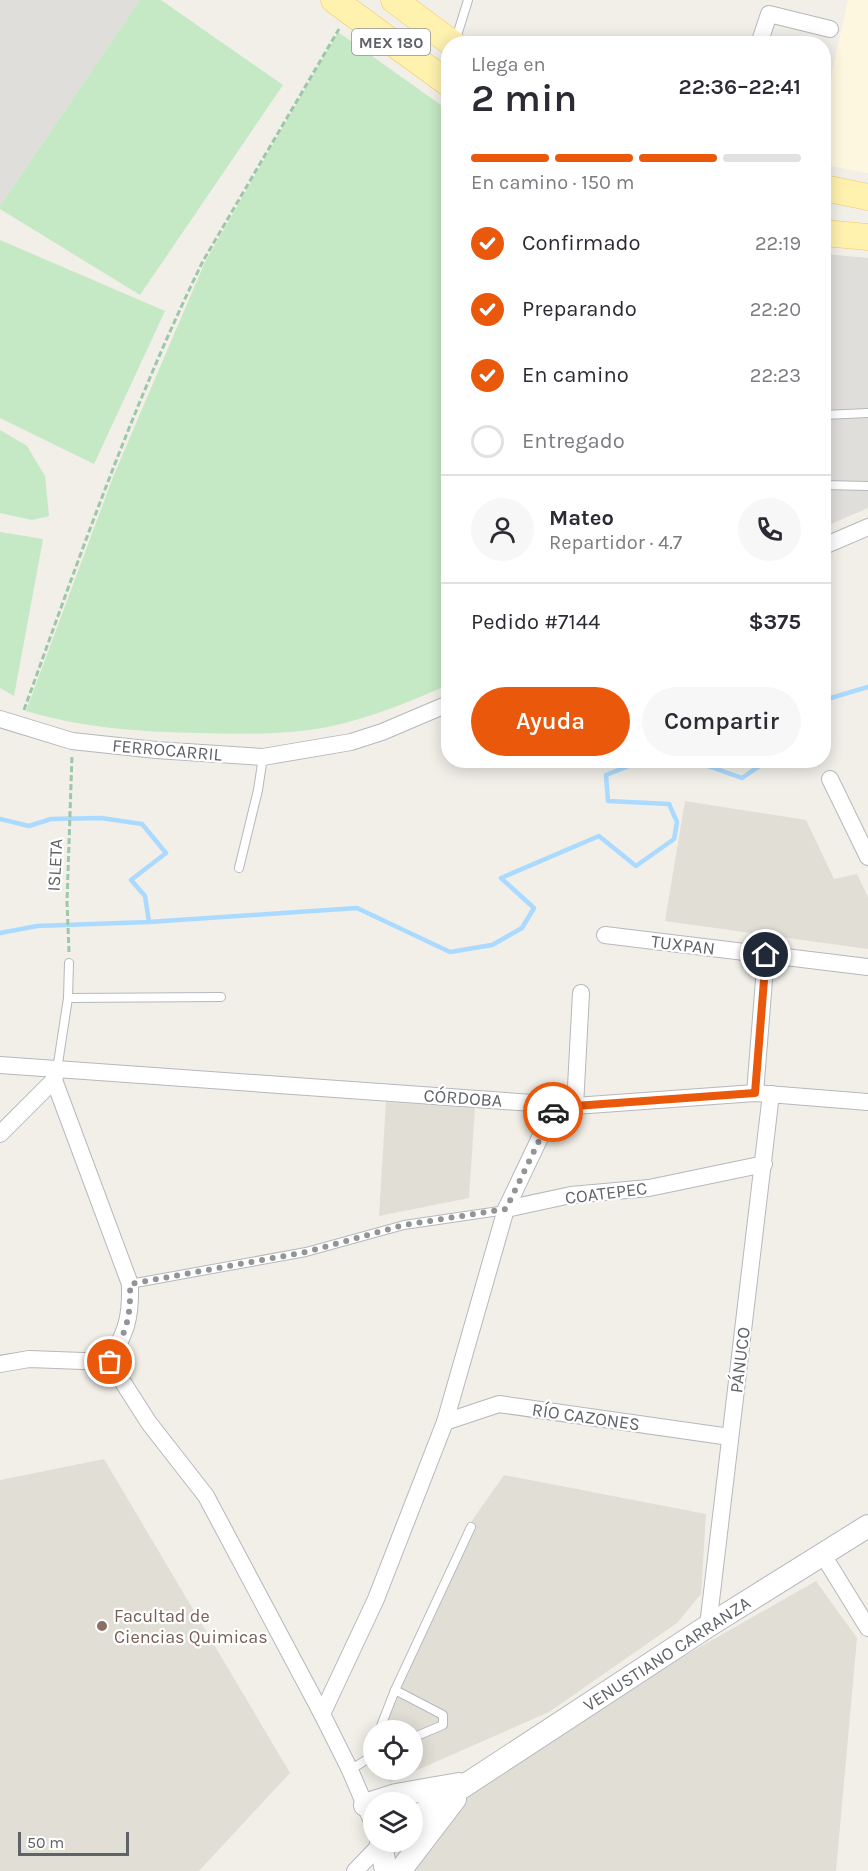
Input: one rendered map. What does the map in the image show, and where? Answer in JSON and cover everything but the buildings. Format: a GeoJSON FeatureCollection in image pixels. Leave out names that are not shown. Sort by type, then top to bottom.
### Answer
{"type":"FeatureCollection","features":[{"type":"Feature","properties":{"kind":"main road","name":"MEX 180"},"geometry":{"type":"LineString","coordinates":[[396,1],[443,36]]}},
{"type":"Feature","properties":{"kind":"main road","name":"MEX 180"},"geometry":{"type":"LineString","coordinates":[[342,6],[441,78]]}},
{"type":"Feature","properties":{"kind":"main road"},"geometry":{"type":"LineString","coordinates":[[831,189],[868,197]]}},
{"type":"Feature","properties":{"kind":"main road"},"geometry":{"type":"LineString","coordinates":[[831,234],[868,237]]}},
{"type":"Feature","properties":{"kind":"main road","name":"VENUSTIANO CARRANZA"},"geometry":{"type":"LineString","coordinates":[[423,1813],[708,1626],[868,1526]]}},
{"type":"Feature","properties":{"kind":"main road"},"geometry":{"type":"LineString","coordinates":[[414,1792],[467,1783]]}},
{"type":"Feature","properties":{"kind":"main road","name":"VENUSTIANO CARRANZA"},"geometry":{"type":"LineString","coordinates":[[400,1871],[467,1783]]}},
{"type":"Feature","properties":{"kind":"main road"},"geometry":{"type":"LineString","coordinates":[[382,1852],[386,1871]]}},
{"type":"Feature","properties":{"kind":"street"},"geometry":{"type":"LineString","coordinates":[[762,36],[769,14],[830,29]]}},
{"type":"Feature","properties":{"kind":"street"},"geometry":{"type":"LineString","coordinates":[[831,543],[868,527]]}},
{"type":"Feature","properties":{"kind":"street","name":"FERROCARRIL"},"geometry":{"type":"LineString","coordinates":[[0,719],[72,741],[156,750],[263,757],[351,742],[382,732],[441,707]]}},
{"type":"Feature","properties":{"kind":"street"},"geometry":{"type":"LineString","coordinates":[[830,780],[862,832],[868,857]]}},
{"type":"Feature","properties":{"kind":"street","name":"TUXPAN"},"geometry":{"type":"LineString","coordinates":[[605,935],[868,967]]}},
{"type":"Feature","properties":{"kind":"street","name":"PÁNUCO"},"geometry":{"type":"LineString","coordinates":[[708,1626],[764,1164],[766,955]]}},
{"type":"Feature","properties":{"kind":"street"},"geometry":{"type":"LineString","coordinates":[[575,1106],[581,993]]}},
{"type":"Feature","properties":{"kind":"street","name":"CÓRDOBA"},"geometry":{"type":"LineString","coordinates":[[0,1065],[56,1075],[575,1106],[763,1093],[868,1102]]}},
{"type":"Feature","properties":{"kind":"street"},"geometry":{"type":"LineString","coordinates":[[0,1134],[56,1075],[130,1284],[131,1312],[110,1362]]}},
{"type":"Feature","properties":{"kind":"street"},"geometry":{"type":"LineString","coordinates":[[322,1714],[376,1599],[445,1422],[506,1209],[556,1104]]}},
{"type":"Feature","properties":{"kind":"street","name":"COATEPEC"},"geometry":{"type":"LineString","coordinates":[[506,1209],[571,1195],[649,1188],[764,1164]]}},
{"type":"Feature","properties":{"kind":"street"},"geometry":{"type":"LineString","coordinates":[[0,1364],[29,1359],[110,1362]]}},
{"type":"Feature","properties":{"kind":"street"},"geometry":{"type":"LineString","coordinates":[[110,1362],[149,1423],[206,1496],[322,1714],[363,1800]]}},
{"type":"Feature","properties":{"kind":"street","name":"RÍO CAZONES"},"geometry":{"type":"LineString","coordinates":[[445,1422],[499,1404],[730,1437]]}},
{"type":"Feature","properties":{"kind":"street"},"geometry":{"type":"LineString","coordinates":[[824,1555],[868,1628]]}},
{"type":"Feature","properties":{"kind":"street"},"geometry":{"type":"LineString","coordinates":[[355,1871],[369,1852]]}},
{"type":"Feature","properties":{"kind":"lane"},"geometry":{"type":"LineString","coordinates":[[457,36],[468,0]]}},
{"type":"Feature","properties":{"kind":"lane"},"geometry":{"type":"LineString","coordinates":[[831,415],[868,413]]}},
{"type":"Feature","properties":{"kind":"lane"},"geometry":{"type":"LineString","coordinates":[[831,485],[868,486]]}},
{"type":"Feature","properties":{"kind":"lane"},"geometry":{"type":"LineString","coordinates":[[239,868],[258,790],[263,757]]}},
{"type":"Feature","properties":{"kind":"lane"},"geometry":{"type":"LineString","coordinates":[[56,1075],[68,998],[69,963]]}},
{"type":"Feature","properties":{"kind":"lane"},"geometry":{"type":"LineString","coordinates":[[68,998],[221,998]]}},
{"type":"Feature","properties":{"kind":"lane","name":"COATEPEC"},"geometry":{"type":"LineString","coordinates":[[130,1284],[306,1252],[404,1225],[506,1209]]}},
{"type":"Feature","properties":{"kind":"lane"},"geometry":{"type":"LineString","coordinates":[[383,1720],[471,1527]]}},
{"type":"Feature","properties":{"kind":"lane"},"geometry":{"type":"LineString","coordinates":[[395,1690],[443,1715],[443,1725],[423,1733]]}},
{"type":"Feature","properties":{"kind":"lane"},"geometry":{"type":"LineString","coordinates":[[350,1770],[363,1761]]}},
{"type":"Feature","properties":{"kind":"path"},"geometry":{"type":"LineString","coordinates":[[18,725],[108,477],[187,294],[342,6]]}},
{"type":"Feature","properties":{"kind":"path","name":"ISLETA"},"geometry":{"type":"LineString","coordinates":[[69,963],[67,902],[72,741]]}},
{"type":"Feature","properties":{"kind":"shaded area"},"geometry":{"type":"Polygon","coordinates":[[[0,0],[140,0],[0,206],[0,0]]]}},
{"type":"Feature","properties":{"kind":"shaded area"},"geometry":{"type":"Polygon","coordinates":[[[848,0],[868,0],[868,173],[831,166],[831,76],[848,0]]]}},
{"type":"Feature","properties":{"kind":"shaded area"},"geometry":{"type":"Polygon","coordinates":[[[831,255],[868,258],[868,508],[831,524],[831,255]]]}},
{"type":"Feature","properties":{"kind":"shaded area"},"geometry":{"type":"Polygon","coordinates":[[[685,801],[806,820],[834,879],[857,874],[868,897],[868,949],[665,921],[685,801]]]}},
{"type":"Feature","properties":{"kind":"shaded area"},"geometry":{"type":"Polygon","coordinates":[[[386,1102],[475,1107],[469,1198],[379,1216],[386,1102]]]}},
{"type":"Feature","properties":{"kind":"shaded area","name":"Facultad de Ciencias Quimicas"},"geometry":{"type":"Polygon","coordinates":[[[104,1459],[290,1773],[199,1871],[0,1871],[0,1480],[104,1459]]]}},
{"type":"Feature","properties":{"kind":"shaded area"},"geometry":{"type":"Polygon","coordinates":[[[504,1475],[706,1514],[701,1594],[677,1623],[549,1712],[423,1767],[423,1720],[379,1720],[464,1532],[504,1475]]]}},
{"type":"Feature","properties":{"kind":"shaded area"},"geometry":{"type":"Polygon","coordinates":[[[816,1581],[857,1638],[836,1871],[414,1871],[427,1847],[461,1802],[503,1759],[816,1581]]]}},
{"type":"Feature","properties":{"kind":"green space"},"geometry":{"type":"Polygon","coordinates":[[[140,0],[161,0],[283,85],[140,295],[0,209],[0,206],[140,0]]]}},
{"type":"Feature","properties":{"kind":"green space"},"geometry":{"type":"Polygon","coordinates":[[[338,32],[441,105],[441,688],[359,719],[312,730],[281,733],[135,730],[91,725],[26,711],[113,477],[205,262],[338,32]]]}},
{"type":"Feature","properties":{"kind":"green space"},"geometry":{"type":"Polygon","coordinates":[[[0,240],[165,311],[94,464],[0,418],[0,240]]]}},
{"type":"Feature","properties":{"kind":"green space"},"geometry":{"type":"Polygon","coordinates":[[[0,430],[27,446],[45,476],[49,516],[32,520],[0,513],[0,430]]]}},
{"type":"Feature","properties":{"kind":"green space"},"geometry":{"type":"Polygon","coordinates":[[[0,532],[43,539],[14,696],[0,688],[0,532]]]}},
{"type":"Feature","properties":{"kind":"waterway"},"geometry":{"type":"LineString","coordinates":[[831,698],[868,687]]}},
{"type":"Feature","properties":{"kind":"waterway"},"geometry":{"type":"LineString","coordinates":[[0,933],[37,926],[149,922],[357,908],[450,952],[492,945],[522,928],[534,908],[501,878],[599,836],[636,866],[674,839],[677,822],[669,804],[608,801],[606,775],[624,768]]}},
{"type":"Feature","properties":{"kind":"waterway"},"geometry":{"type":"LineString","coordinates":[[714,768],[742,778],[756,768]]}},
{"type":"Feature","properties":{"kind":"waterway"},"geometry":{"type":"LineString","coordinates":[[0,819],[29,826],[51,819],[101,818],[142,824],[166,853],[131,880],[145,896],[149,922]]}},
{"type":"Feature","properties":{"kind":"way so far"},"geometry":{"type":"LineString","coordinates":[[110,1362],[131,1312],[130,1284],[306,1252],[404,1225],[506,1209],[553,1112]]}},
{"type":"Feature","properties":{"kind":"place","name":"Facultad de Ciencias Quimicas"},"geometry":{"type":"Point","coordinates":[102,1626]}},
{"type":"Feature","properties":{"kind":"route"},"geometry":{"type":"LineString","coordinates":[[553,1112],[556,1104],[575,1106],[755,1093],[766,955]]}}]}
